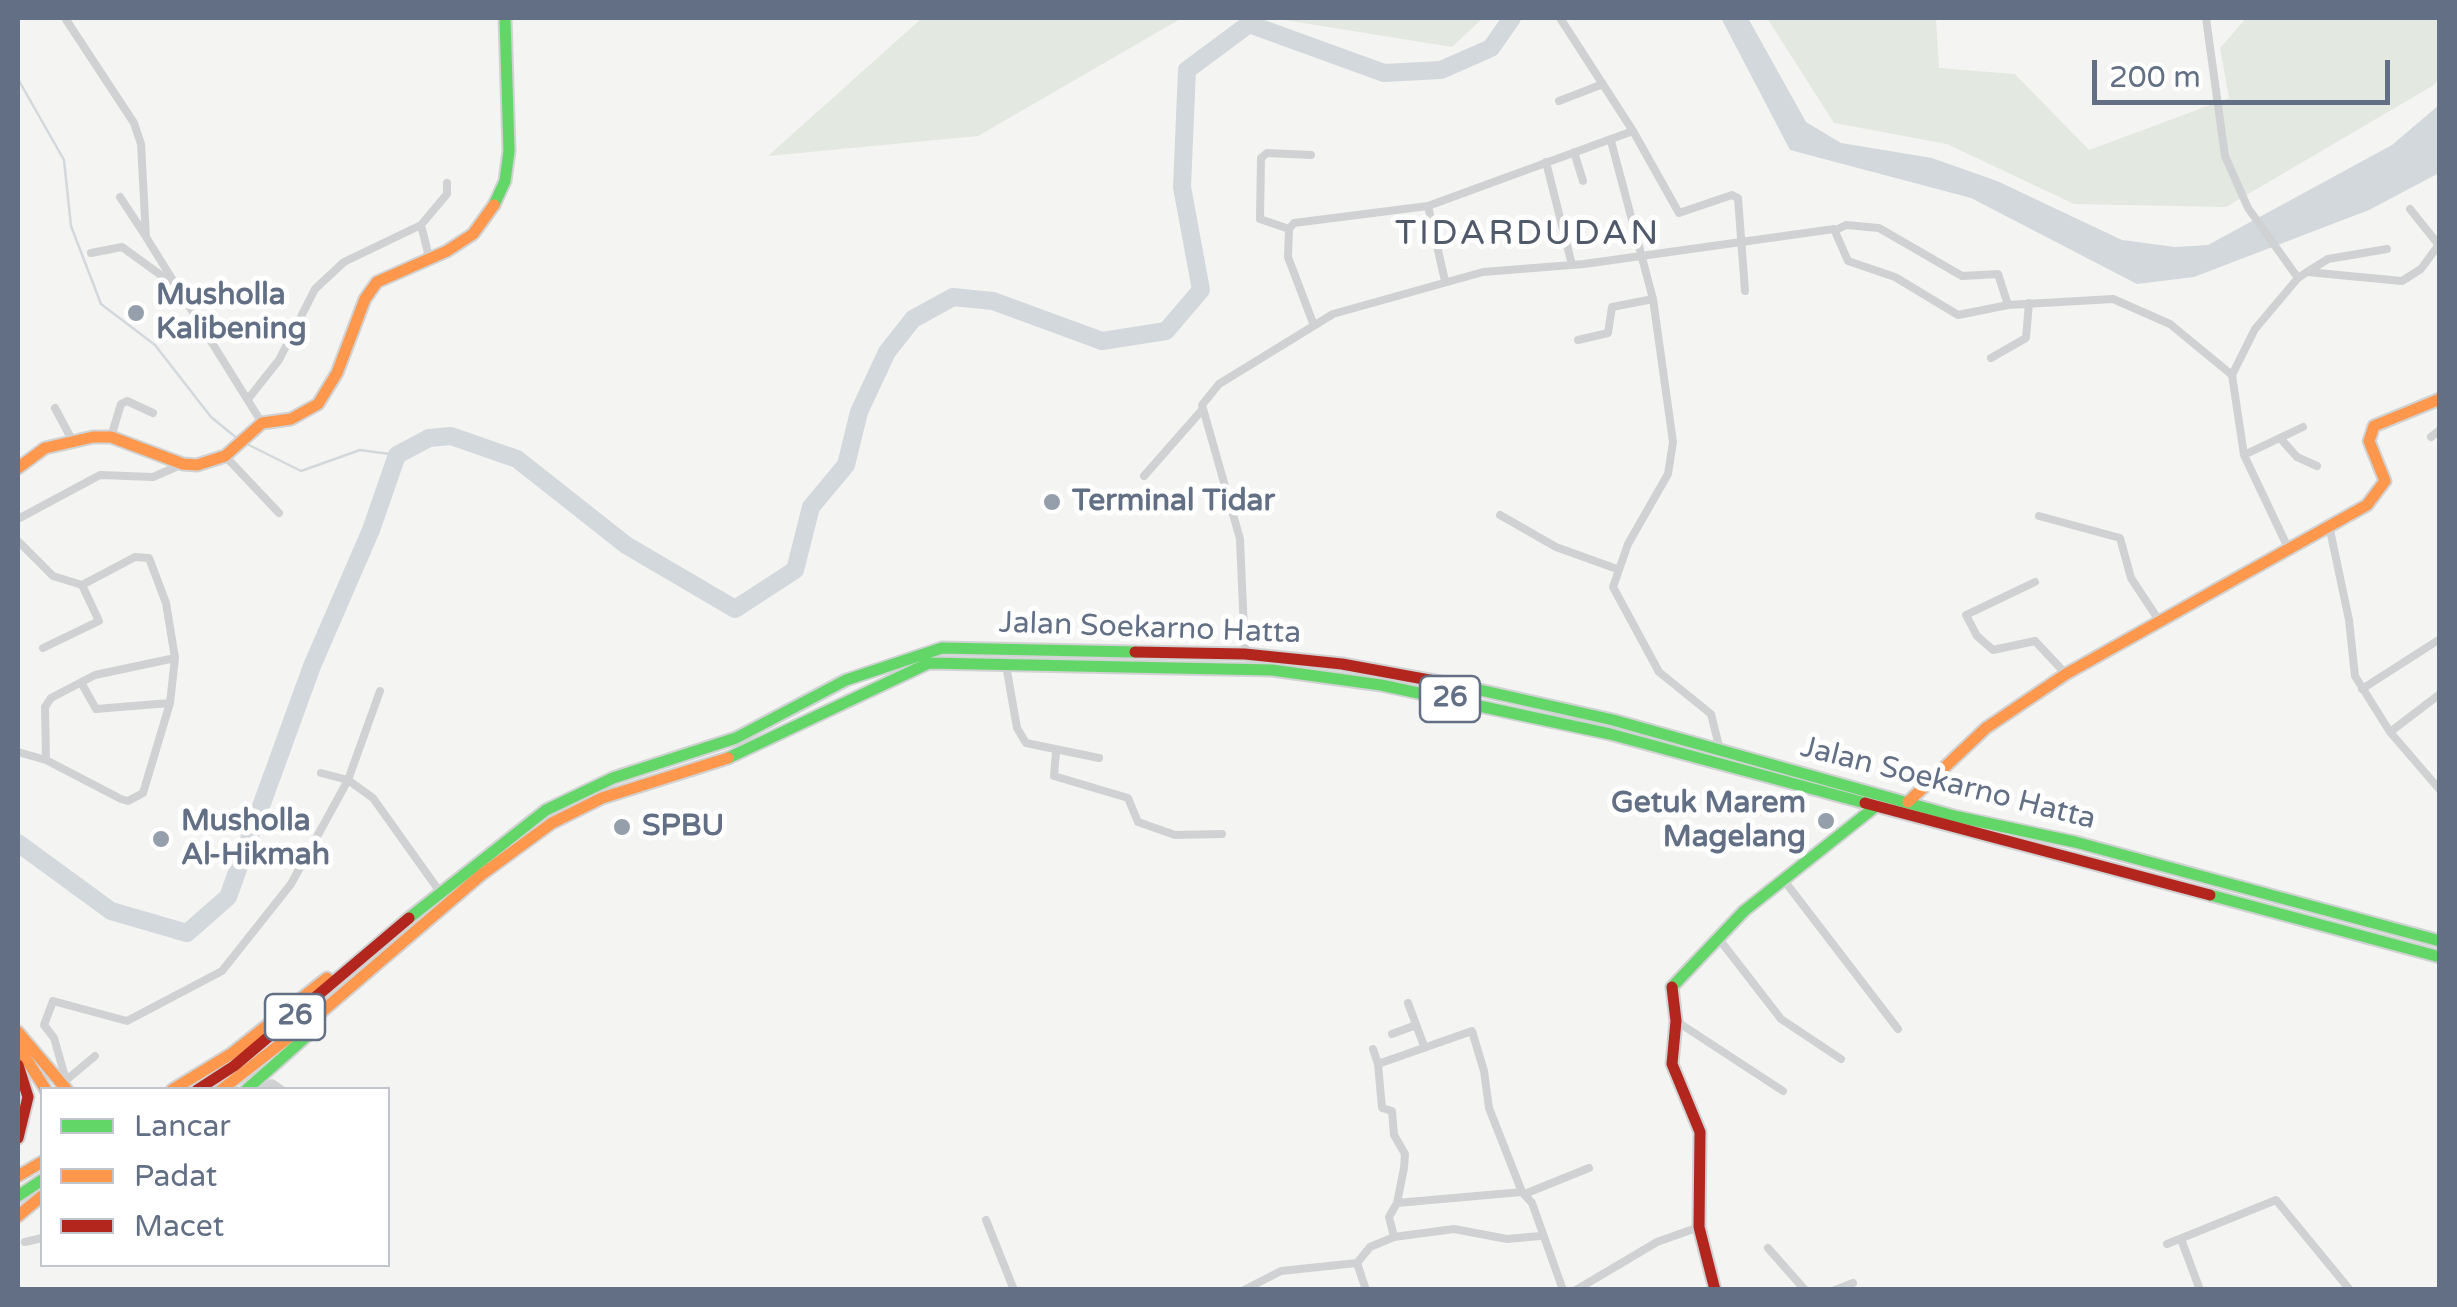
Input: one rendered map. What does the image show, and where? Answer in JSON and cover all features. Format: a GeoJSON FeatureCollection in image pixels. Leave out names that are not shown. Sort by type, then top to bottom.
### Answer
{"type":"FeatureCollection","features":[{"type":"Feature","properties":{"kind":"main road"},"geometry":{"type":"LineString","coordinates":[[18,468],[45,448],[72,440],[111,437],[183,464],[197,465],[224,456],[262,423],[306,414],[318,404],[377,282],[473,234],[493,208],[505,181],[509,151],[505,18]]}},
{"type":"Feature","properties":{"kind":"main road"},"geometry":{"type":"LineString","coordinates":[[1908,802],[1986,728],[2066,674],[2330,531],[2372,502],[2384,484],[2370,441],[2374,426],[2440,399]]}},
{"type":"Feature","properties":{"kind":"main road"},"geometry":{"type":"LineString","coordinates":[[940,662],[942,648]]}},
{"type":"Feature","properties":{"kind":"main road","name":"Jalan Soekarno Hatta"},"geometry":{"type":"LineString","coordinates":[[225,1087],[282,1045],[440,892],[522,826],[564,800],[612,778],[736,738],[846,680],[942,648],[1245,654],[1342,664],[1500,694],[2440,942]]}},
{"type":"Feature","properties":{"kind":"main road","name":"Jalan Soekarno Hatta"},"geometry":{"type":"LineString","coordinates":[[402,932],[568,814],[629,789],[736,756],[906,671],[940,662],[1249,669],[1342,678],[1594,730],[2023,846],[2187,886],[2440,958]]}},
{"type":"Feature","properties":{"kind":"main road"},"geometry":{"type":"LineString","coordinates":[[1715,1290],[1699,1227],[1702,1145],[1672,1064],[1676,1022],[1670,989],[1784,879],[1875,807]]}},
{"type":"Feature","properties":{"kind":"main road"},"geometry":{"type":"LineString","coordinates":[[2023,832],[2023,846]]}},
{"type":"Feature","properties":{"kind":"main road"},"geometry":{"type":"LineString","coordinates":[[261,1085],[402,932]]}},
{"type":"Feature","properties":{"kind":"main road"},"geometry":{"type":"LineString","coordinates":[[177,1087],[231,1054],[284,1008],[402,932]]}},
{"type":"Feature","properties":{"kind":"main road","name":"Jalan Soekarno Hatta"},"geometry":{"type":"LineString","coordinates":[[202,1087],[234,1066],[391,942]]}},
{"type":"Feature","properties":{"kind":"main road"},"geometry":{"type":"LineString","coordinates":[[18,1032],[64,1085]]}},
{"type":"Feature","properties":{"kind":"main road"},"geometry":{"type":"LineString","coordinates":[[18,1046],[44,1087]]}},
{"type":"Feature","properties":{"kind":"main road"},"geometry":{"type":"LineString","coordinates":[[18,1065],[26,1119],[18,1138]]}},
{"type":"Feature","properties":{"kind":"main road"},"geometry":{"type":"LineString","coordinates":[[18,1176],[40,1163]]}},
{"type":"Feature","properties":{"kind":"main road"},"geometry":{"type":"LineString","coordinates":[[18,1196],[40,1181]]}},
{"type":"Feature","properties":{"kind":"main road"},"geometry":{"type":"LineString","coordinates":[[18,1216],[40,1198]]}},
{"type":"Feature","properties":{"kind":"street"},"geometry":{"type":"LineString","coordinates":[[64,18],[134,123],[140,144],[146,237]]}},
{"type":"Feature","properties":{"kind":"street"},"geometry":{"type":"LineString","coordinates":[[1560,18],[1633,131],[1679,214],[1737,197],[1744,291]]}},
{"type":"Feature","properties":{"kind":"street"},"geometry":{"type":"LineString","coordinates":[[2206,18],[2219,131],[2248,208],[2298,278]]}},
{"type":"Feature","properties":{"kind":"street"},"geometry":{"type":"LineString","coordinates":[[1559,101],[1603,84]]}},
{"type":"Feature","properties":{"kind":"street"},"geometry":{"type":"LineString","coordinates":[[1313,323],[1290,267],[1289,229],[1294,224],[1325,216],[1428,206],[1633,131]]}},
{"type":"Feature","properties":{"kind":"street"},"geometry":{"type":"LineString","coordinates":[[1611,140],[1652,298],[1667,380],[1672,463],[1617,569],[1614,592],[1666,680],[1708,709],[1716,723],[1720,751]]}},
{"type":"Feature","properties":{"kind":"street"},"geometry":{"type":"LineString","coordinates":[[1574,152],[1583,181]]}},
{"type":"Feature","properties":{"kind":"street"},"geometry":{"type":"LineString","coordinates":[[1289,229],[1260,219],[1261,158],[1267,153],[1311,156]]}},
{"type":"Feature","properties":{"kind":"street"},"geometry":{"type":"LineString","coordinates":[[1546,162],[1572,264]]}},
{"type":"Feature","properties":{"kind":"street"},"geometry":{"type":"LineString","coordinates":[[248,399],[279,360],[315,288],[344,262],[420,224],[447,194],[447,184]]}},
{"type":"Feature","properties":{"kind":"street"},"geometry":{"type":"LineString","coordinates":[[120,197],[262,423]]}},
{"type":"Feature","properties":{"kind":"street"},"geometry":{"type":"LineString","coordinates":[[1428,206],[1445,281]]}},
{"type":"Feature","properties":{"kind":"street"},"geometry":{"type":"LineString","coordinates":[[2307,272],[2402,282],[2421,270],[2439,243],[2410,208]]}},
{"type":"Feature","properties":{"kind":"street"},"geometry":{"type":"LineString","coordinates":[[420,224],[430,257]]}},
{"type":"Feature","properties":{"kind":"street"},"geometry":{"type":"LineString","coordinates":[[1245,654],[1240,539],[1202,410],[1202,398],[1313,323],[1350,307],[1499,268],[1572,264],[1836,230],[1846,224],[1879,228],[1962,276],[2000,274],[2008,304]]}},
{"type":"Feature","properties":{"kind":"street"},"geometry":{"type":"LineString","coordinates":[[1836,230],[1848,260],[1895,277],[1951,312],[1963,315],[2008,304],[2080,298],[2124,301],[2170,324],[2232,376]]}},
{"type":"Feature","properties":{"kind":"street"},"geometry":{"type":"LineString","coordinates":[[91,253],[122,247],[174,283]]}},
{"type":"Feature","properties":{"kind":"street"},"geometry":{"type":"LineString","coordinates":[[2290,552],[2244,455],[2232,376],[2255,329],[2298,278],[2328,259],[2387,249]]}},
{"type":"Feature","properties":{"kind":"street"},"geometry":{"type":"LineString","coordinates":[[1578,340],[1607,334],[1612,306],[1652,298]]}},
{"type":"Feature","properties":{"kind":"street"},"geometry":{"type":"LineString","coordinates":[[1990,358],[2026,338],[2028,303]]}},
{"type":"Feature","properties":{"kind":"street"},"geometry":{"type":"LineString","coordinates":[[111,437],[121,404],[126,401],[153,414]]}},
{"type":"Feature","properties":{"kind":"street"},"geometry":{"type":"LineString","coordinates":[[55,408],[72,440]]}},
{"type":"Feature","properties":{"kind":"street"},"geometry":{"type":"LineString","coordinates":[[1144,476],[1202,410]]}},
{"type":"Feature","properties":{"kind":"street"},"geometry":{"type":"LineString","coordinates":[[2244,455],[2303,427]]}},
{"type":"Feature","properties":{"kind":"street"},"geometry":{"type":"LineString","coordinates":[[2431,437],[2440,430]]}},
{"type":"Feature","properties":{"kind":"street"},"geometry":{"type":"LineString","coordinates":[[2280,438],[2297,458],[2317,466]]}},
{"type":"Feature","properties":{"kind":"street"},"geometry":{"type":"LineString","coordinates":[[224,456],[279,513]]}},
{"type":"Feature","properties":{"kind":"street"},"geometry":{"type":"LineString","coordinates":[[18,519],[100,476],[153,477],[183,464]]}},
{"type":"Feature","properties":{"kind":"street"},"geometry":{"type":"LineString","coordinates":[[1500,515],[1556,547],[1617,569]]}},
{"type":"Feature","properties":{"kind":"street"},"geometry":{"type":"LineString","coordinates":[[2039,516],[2120,538],[2130,578],[2160,622]]}},
{"type":"Feature","properties":{"kind":"street"},"geometry":{"type":"LineString","coordinates":[[2330,531],[2353,671],[2390,732],[2440,790]]}},
{"type":"Feature","properties":{"kind":"street"},"geometry":{"type":"LineString","coordinates":[[18,541],[53,576],[82,585],[135,557],[146,556],[166,603],[175,658],[170,703],[142,793],[136,799],[121,800],[46,760],[18,752]]}},
{"type":"Feature","properties":{"kind":"street"},"geometry":{"type":"LineString","coordinates":[[2035,582],[1966,614],[1978,636],[1993,650],[2035,640],[2066,674]]}},
{"type":"Feature","properties":{"kind":"street"},"geometry":{"type":"LineString","coordinates":[[43,648],[99,621],[82,585]]}},
{"type":"Feature","properties":{"kind":"street"},"geometry":{"type":"LineString","coordinates":[[2362,689],[2440,639]]}},
{"type":"Feature","properties":{"kind":"street"},"geometry":{"type":"LineString","coordinates":[[46,760],[46,702],[94,676],[175,658]]}},
{"type":"Feature","properties":{"kind":"street"},"geometry":{"type":"LineString","coordinates":[[1006,665],[1022,738],[1028,746],[1100,758]]}},
{"type":"Feature","properties":{"kind":"street"},"geometry":{"type":"LineString","coordinates":[[82,684],[96,709],[170,703]]}},
{"type":"Feature","properties":{"kind":"street"},"geometry":{"type":"LineString","coordinates":[[64,1085],[54,1038],[44,1025],[54,1001],[126,1020],[210,980],[237,956],[291,884],[348,780],[380,691]]}},
{"type":"Feature","properties":{"kind":"street"},"geometry":{"type":"LineString","coordinates":[[2390,732],[2440,694]]}},
{"type":"Feature","properties":{"kind":"street"},"geometry":{"type":"LineString","coordinates":[[1056,752],[1053,776],[1128,798],[1138,822],[1175,835],[1222,834]]}},
{"type":"Feature","properties":{"kind":"street"},"geometry":{"type":"LineString","coordinates":[[322,772],[348,780],[385,812],[440,892]]}},
{"type":"Feature","properties":{"kind":"street"},"geometry":{"type":"LineString","coordinates":[[1784,879],[1898,1029]]}},
{"type":"Feature","properties":{"kind":"street"},"geometry":{"type":"LineString","coordinates":[[1719,939],[1787,1024],[1842,1059]]}},
{"type":"Feature","properties":{"kind":"street"},"geometry":{"type":"LineString","coordinates":[[1408,1003],[1424,1046]]}},
{"type":"Feature","properties":{"kind":"street"},"geometry":{"type":"LineString","coordinates":[[1676,1022],[1783,1092]]}},
{"type":"Feature","properties":{"kind":"street"},"geometry":{"type":"LineString","coordinates":[[1392,1034],[1416,1026]]}},
{"type":"Feature","properties":{"kind":"street"},"geometry":{"type":"LineString","coordinates":[[1378,1064],[1470,1028],[1484,1071],[1489,1108],[1563,1290]]}},
{"type":"Feature","properties":{"kind":"street"},"geometry":{"type":"LineString","coordinates":[[1373,1049],[1382,1108],[1392,1112],[1394,1134],[1405,1154],[1398,1203],[1389,1217],[1394,1237]]}},
{"type":"Feature","properties":{"kind":"street"},"geometry":{"type":"LineString","coordinates":[[64,1085],[96,1056]]}},
{"type":"Feature","properties":{"kind":"street"},"geometry":{"type":"LineString","coordinates":[[1398,1203],[1524,1192],[1589,1168]]}},
{"type":"Feature","properties":{"kind":"street"},"geometry":{"type":"LineString","coordinates":[[2167,1244],[2276,1200],[2350,1290]]}},
{"type":"Feature","properties":{"kind":"street"},"geometry":{"type":"LineString","coordinates":[[986,1220],[1014,1290]]}},
{"type":"Feature","properties":{"kind":"street"},"geometry":{"type":"LineString","coordinates":[[1576,1290],[1657,1242],[1699,1227]]}},
{"type":"Feature","properties":{"kind":"street"},"geometry":{"type":"LineString","coordinates":[[1244,1290],[1281,1272],[1356,1262],[1370,1247],[1394,1237],[1454,1229],[1507,1239],[1540,1236]]}},
{"type":"Feature","properties":{"kind":"street"},"geometry":{"type":"LineString","coordinates":[[24,1242],[40,1238]]}},
{"type":"Feature","properties":{"kind":"street"},"geometry":{"type":"LineString","coordinates":[[2181,1239],[2200,1290]]}},
{"type":"Feature","properties":{"kind":"street"},"geometry":{"type":"LineString","coordinates":[[1768,1248],[1805,1290]]}},
{"type":"Feature","properties":{"kind":"street"},"geometry":{"type":"LineString","coordinates":[[1356,1262],[1366,1290]]}},
{"type":"Feature","properties":{"kind":"street"},"geometry":{"type":"LineString","coordinates":[[1834,1290],[1852,1283]]}},
{"type":"Feature","properties":{"kind":"shaded area"},"geometry":{"type":"Polygon","coordinates":[[[922,18],[1182,18],[978,136],[768,156],[922,18]]]}},
{"type":"Feature","properties":{"kind":"shaded area"},"geometry":{"type":"Polygon","coordinates":[[[1272,18],[1483,18],[1452,47],[1272,18]]]}},
{"type":"Feature","properties":{"kind":"shaded area"},"geometry":{"type":"Polygon","coordinates":[[[1721,18],[1748,18],[1806,122],[1841,143],[1932,158],[1997,181],[2122,240],[2175,247],[2208,245],[2392,145],[2439,105],[2439,173],[2369,210],[2194,277],[2137,284],[1971,198],[1790,150],[1721,18]]]}},
{"type":"Feature","properties":{"kind":"shaded area"},"geometry":{"type":"Polygon","coordinates":[[[1767,18],[1936,18],[1939,68],[2015,74],[2089,150],[2229,98],[2220,48],[2246,18],[2439,18],[2439,77],[2434,85],[2226,207],[2074,204],[1947,144],[1834,123],[1767,18]]]}},
{"type":"Feature","properties":{"kind":"waterway"},"geometry":{"type":"LineString","coordinates":[[18,843],[111,911],[187,933],[228,897],[312,666],[371,530],[397,455],[429,438],[451,436],[517,459],[626,545],[735,609],[795,570],[811,507],[846,465],[859,412],[887,352],[913,319],[953,297],[993,301],[1102,341],[1166,331],[1201,290],[1182,187],[1187,70],[1249,24],[1384,73],[1441,70],[1491,48],[1512,18]]}},
{"type":"Feature","properties":{"kind":"waterway"},"geometry":{"type":"LineString","coordinates":[[18,79],[64,160],[71,226],[101,304],[155,345],[211,417],[238,439]]}},
{"type":"Feature","properties":{"kind":"waterway"},"geometry":{"type":"LineString","coordinates":[[245,443],[301,471],[360,450],[397,455]]}},
{"type":"Feature","properties":{"kind":"traffic: fast"},"geometry":{"type":"LineString","coordinates":[[494,205],[505,181],[509,151],[505,18]]}},
{"type":"Feature","properties":{"kind":"traffic: fast"},"geometry":{"type":"LineString","coordinates":[[409,918],[546,810],[613,778],[736,738],[846,680],[942,648],[1135,652]]}},
{"type":"Feature","properties":{"kind":"traffic: fast"},"geometry":{"type":"LineString","coordinates":[[728,758],[929,663],[1272,670],[1381,685],[1610,734],[1865,803]]}},
{"type":"Feature","properties":{"kind":"traffic: fast"},"geometry":{"type":"LineString","coordinates":[[1462,686],[1613,720],[1954,816],[2075,842],[2440,941]]}},
{"type":"Feature","properties":{"kind":"traffic: fast"},"geometry":{"type":"LineString","coordinates":[[1672,987],[1744,911],[1875,807]]}},
{"type":"Feature","properties":{"kind":"traffic: fast"},"geometry":{"type":"LineString","coordinates":[[2210,895],[2440,957]]}},
{"type":"Feature","properties":{"kind":"traffic: fast"},"geometry":{"type":"LineString","coordinates":[[249,1087],[316,1028]]}},
{"type":"Feature","properties":{"kind":"traffic: fast"},"geometry":{"type":"LineString","coordinates":[[18,1196],[40,1181]]}},
{"type":"Feature","properties":{"kind":"traffic: slow"},"geometry":{"type":"LineString","coordinates":[[18,468],[45,448],[93,437],[111,437],[183,464],[197,465],[225,456],[262,423],[291,419],[318,404],[337,373],[365,299],[377,282],[447,251],[473,234],[494,205]]}},
{"type":"Feature","properties":{"kind":"traffic: slow"},"geometry":{"type":"LineString","coordinates":[[1908,802],[1986,728],[2066,674],[2367,505],[2385,481],[2369,441],[2374,426],[2440,399]]}},
{"type":"Feature","properties":{"kind":"traffic: slow"},"geometry":{"type":"LineString","coordinates":[[225,1087],[319,1014],[481,875],[552,823],[602,798],[728,758]]}},
{"type":"Feature","properties":{"kind":"traffic: slow"},"geometry":{"type":"LineString","coordinates":[[177,1087],[231,1054],[327,978]]}},
{"type":"Feature","properties":{"kind":"traffic: slow"},"geometry":{"type":"LineString","coordinates":[[18,1032],[64,1087]]}},
{"type":"Feature","properties":{"kind":"traffic: slow"},"geometry":{"type":"LineString","coordinates":[[18,1046],[44,1087]]}},
{"type":"Feature","properties":{"kind":"traffic: slow"},"geometry":{"type":"LineString","coordinates":[[18,1176],[40,1163]]}},
{"type":"Feature","properties":{"kind":"traffic: slow"},"geometry":{"type":"LineString","coordinates":[[18,1216],[40,1198]]}},
{"type":"Feature","properties":{"kind":"traffic: jam"},"geometry":{"type":"LineString","coordinates":[[1135,652],[1245,654],[1342,664],[1462,686]]}},
{"type":"Feature","properties":{"kind":"traffic: jam"},"geometry":{"type":"LineString","coordinates":[[1865,803],[2210,895]]}},
{"type":"Feature","properties":{"kind":"traffic: jam"},"geometry":{"type":"LineString","coordinates":[[202,1087],[234,1066],[409,918]]}},
{"type":"Feature","properties":{"kind":"traffic: jam"},"geometry":{"type":"LineString","coordinates":[[1672,987],[1676,1021],[1672,1064],[1700,1132],[1699,1227],[1715,1290]]}},
{"type":"Feature","properties":{"kind":"traffic: jam"},"geometry":{"type":"LineString","coordinates":[[18,1065],[28,1097],[18,1138]]}},
{"type":"Feature","properties":{"kind":"place","name":"Musholla Kalibening"},"geometry":{"type":"Point","coordinates":[136,313]}},
{"type":"Feature","properties":{"kind":"place","name":"Terminal Tidar"},"geometry":{"type":"Point","coordinates":[1052,502]}},
{"type":"Feature","properties":{"kind":"place","name":"Getuk Marem Magelang"},"geometry":{"type":"Point","coordinates":[1826,821]}},
{"type":"Feature","properties":{"kind":"place","name":"SPBU"},"geometry":{"type":"Point","coordinates":[622,827]}},
{"type":"Feature","properties":{"kind":"place","name":"Musholla Al-Hikmah"},"geometry":{"type":"Point","coordinates":[161,839]}},
{"type":"Feature","properties":{"kind":"district","name":"TIDARDUDAN"},"geometry":{"type":"Point","coordinates":[1528,235]}}]}
